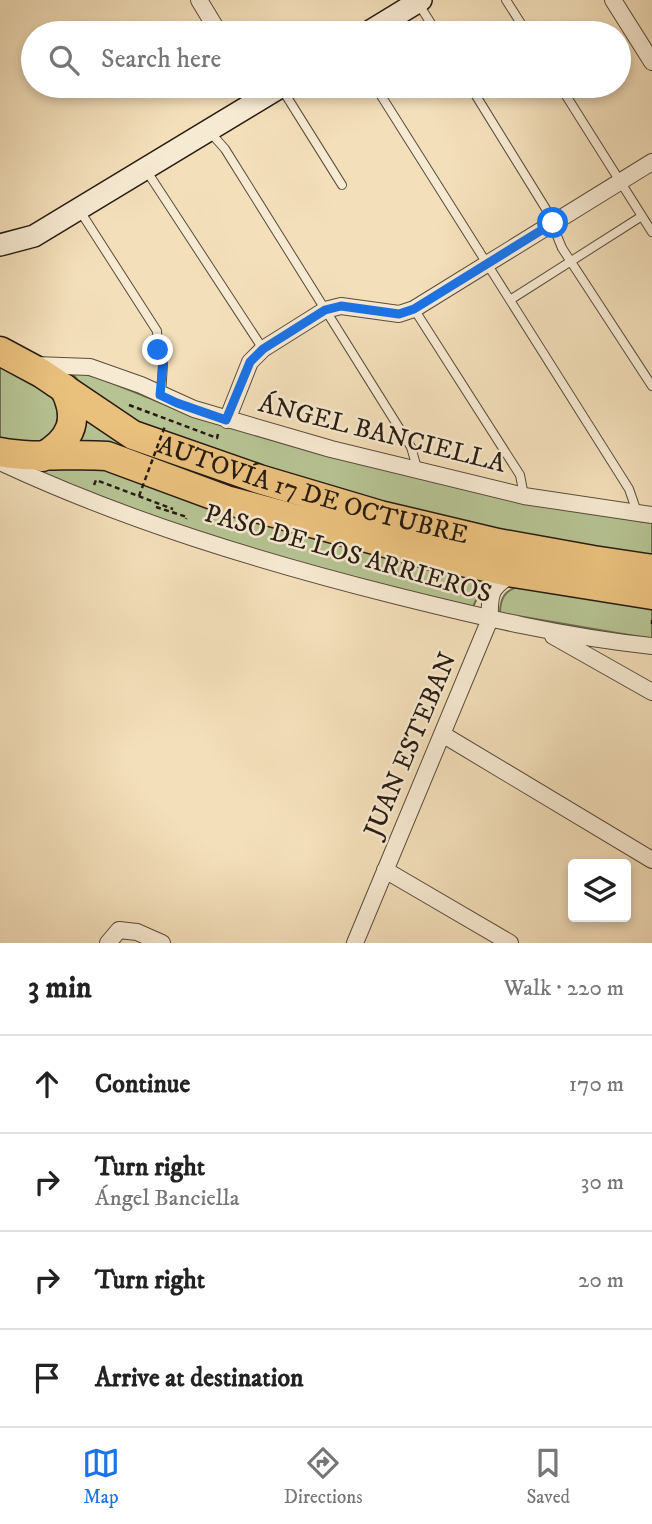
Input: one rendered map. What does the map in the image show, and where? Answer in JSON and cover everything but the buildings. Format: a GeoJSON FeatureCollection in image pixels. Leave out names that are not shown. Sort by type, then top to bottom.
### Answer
{"type":"FeatureCollection","features":[{"type":"Feature","properties":{"kind":"highway","name":"AUTOVÍA 17 DE OCTUBRE"},"geometry":{"type":"LineString","coordinates":[[0,351],[64,388],[133,435],[317,498],[498,542],[652,569]]}},
{"type":"Feature","properties":{"kind":"highway"},"geometry":{"type":"LineString","coordinates":[[42,457],[61,443],[71,424],[74,411],[64,388]]}},
{"type":"Feature","properties":{"kind":"highway","name":"AUTOVÍA 17 DE OCTUBRE"},"geometry":{"type":"LineString","coordinates":[[0,452],[24,457],[87,454],[107,456],[226,500],[430,555],[514,573],[652,595]]}},
{"type":"Feature","properties":{"kind":"street"},"geometry":{"type":"LineString","coordinates":[[198,0],[211,21]]}},
{"type":"Feature","properties":{"kind":"street"},"geometry":{"type":"LineString","coordinates":[[613,0],[626,21]]}},
{"type":"Feature","properties":{"kind":"street"},"geometry":{"type":"LineString","coordinates":[[386,21],[419,1]]}},
{"type":"Feature","properties":{"kind":"street"},"geometry":{"type":"LineString","coordinates":[[631,29],[652,62]]}},
{"type":"Feature","properties":{"kind":"street"},"geometry":{"type":"LineString","coordinates":[[0,256],[208,131],[250,98]]}},
{"type":"Feature","properties":{"kind":"street"},"geometry":{"type":"LineString","coordinates":[[223,426],[250,362],[263,349],[325,310],[341,306],[399,314],[414,309],[652,162]]}},
{"type":"Feature","properties":{"kind":"street"},"geometry":{"type":"LineString","coordinates":[[0,245],[34,236]]}},
{"type":"Feature","properties":{"kind":"street","name":"ÁNGEL BANCIELLA"},"geometry":{"type":"LineString","coordinates":[[26,365],[90,367],[141,385],[223,426],[417,468],[524,496],[644,514]]}},
{"type":"Feature","properties":{"kind":"street","name":"PASO DE LOS ARRIEROS"},"geometry":{"type":"LineString","coordinates":[[0,462],[79,498],[300,571],[490,619],[609,642],[652,646]]}},
{"type":"Feature","properties":{"kind":"street","name":"JUAN ESTEBAN"},"geometry":{"type":"LineString","coordinates":[[355,943],[490,619],[489,598],[497,584],[514,573]]}},
{"type":"Feature","properties":{"kind":"street"},"geometry":{"type":"LineString","coordinates":[[542,629],[652,692]]}},
{"type":"Feature","properties":{"kind":"street"},"geometry":{"type":"LineString","coordinates":[[442,733],[652,860]]}},
{"type":"Feature","properties":{"kind":"street"},"geometry":{"type":"LineString","coordinates":[[385,870],[510,943]]}},
{"type":"Feature","properties":{"kind":"street"},"geometry":{"type":"LineString","coordinates":[[108,943],[119,930],[137,932],[162,943]]}},
{"type":"Feature","properties":{"kind":"lane"},"geometry":{"type":"LineString","coordinates":[[506,0],[519,21]]}},
{"type":"Feature","properties":{"kind":"lane"},"geometry":{"type":"LineString","coordinates":[[419,1],[430,21]]}},
{"type":"Feature","properties":{"kind":"lane"},"geometry":{"type":"LineString","coordinates":[[288,98],[342,185]]}},
{"type":"Feature","properties":{"kind":"lane"},"geometry":{"type":"LineString","coordinates":[[383,98],[644,514]]}},
{"type":"Feature","properties":{"kind":"lane"},"geometry":{"type":"LineString","coordinates":[[477,98],[546,209],[562,248],[652,386]]}},
{"type":"Feature","properties":{"kind":"lane"},"geometry":{"type":"LineString","coordinates":[[568,98],[652,232]]}},
{"type":"Feature","properties":{"kind":"lane"},"geometry":{"type":"LineString","coordinates":[[208,131],[225,149],[411,446],[417,468]]}},
{"type":"Feature","properties":{"kind":"lane"},"geometry":{"type":"LineString","coordinates":[[145,169],[263,349]]}},
{"type":"Feature","properties":{"kind":"lane"},"geometry":{"type":"LineString","coordinates":[[79,209],[157,331],[158,350],[163,364],[160,395]]}},
{"type":"Feature","properties":{"kind":"lane"},"geometry":{"type":"LineString","coordinates":[[510,300],[642,216]]}},
{"type":"Feature","properties":{"kind":"lane"},"geometry":{"type":"LineString","coordinates":[[414,309],[520,475],[524,496]]}},
{"type":"Feature","properties":{"kind":"path"},"geometry":{"type":"LineString","coordinates":[[177,403],[174,417],[197,425]]}},
{"type":"Feature","properties":{"kind":"path"},"geometry":{"type":"LineString","coordinates":[[123,410],[126,404],[218,438],[223,426]]}},
{"type":"Feature","properties":{"kind":"path"},"geometry":{"type":"LineString","coordinates":[[139,496],[165,426],[175,429]]}},
{"type":"Feature","properties":{"kind":"path"},"geometry":{"type":"LineString","coordinates":[[185,432],[195,435]]}},
{"type":"Feature","properties":{"kind":"green space"},"geometry":{"type":"Polygon","coordinates":[[[0,351],[129,448],[107,456],[0,452],[0,351]]]}},
{"type":"Feature","properties":{"kind":"green space"},"geometry":{"type":"Polygon","coordinates":[[[70,370],[100,378],[181,411],[523,503],[652,523],[652,560],[413,514],[145,429],[82,386],[70,370]]]}},
{"type":"Feature","properties":{"kind":"green space"},"geometry":{"type":"Polygon","coordinates":[[[73,461],[484,578],[484,583],[472,609],[300,567],[87,496],[32,470],[73,461]]]}},
{"type":"Feature","properties":{"kind":"green space"},"geometry":{"type":"Polygon","coordinates":[[[520,586],[652,606],[652,639],[500,613],[504,595],[520,586]]]}},
{"type":"Feature","properties":{"kind":"route"},"geometry":{"type":"LineString","coordinates":[[158,350],[163,364],[160,395],[226,420],[250,362],[263,349],[325,310],[341,306],[399,314],[414,309],[553,223]]}}]}
